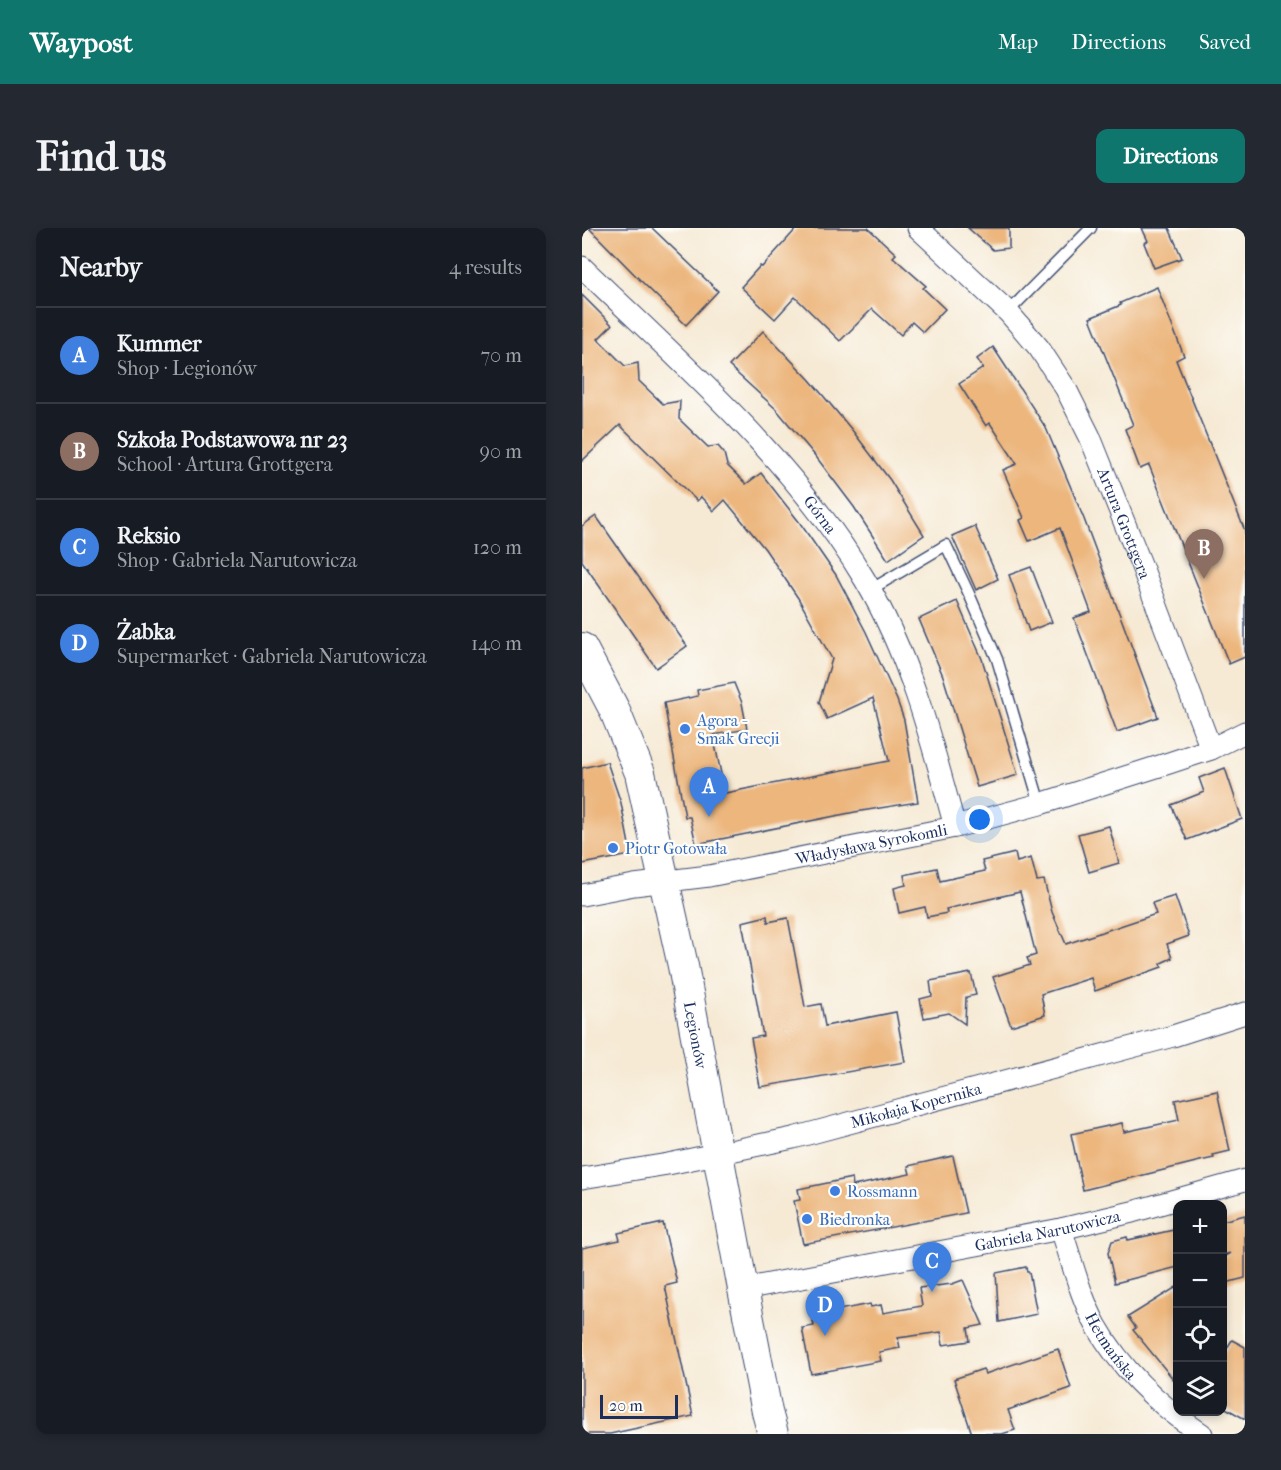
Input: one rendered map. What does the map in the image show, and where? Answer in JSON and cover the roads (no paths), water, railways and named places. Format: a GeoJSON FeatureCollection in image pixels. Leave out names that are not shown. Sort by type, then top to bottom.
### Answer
{"type":"FeatureCollection","features":[{"type":"Feature","properties":{"kind":"street","name":"Artura Grottgera"},"geometry":{"type":"LineString","coordinates":[[918,228],[1008,312],[1045,356],[1066,389],[1090,436],[1210,748]]}},
{"type":"Feature","properties":{"kind":"street","name":"Górna"},"geometry":{"type":"LineString","coordinates":[[582,267],[720,400],[817,510],[870,590],[889,625],[911,677],[956,827]]}},
{"type":"Feature","properties":{"kind":"street","name":"Legionów"},"geometry":{"type":"LineString","coordinates":[[582,648],[614,709],[636,763],[683,966],[743,1289],[773,1434]]}},
{"type":"Feature","properties":{"kind":"street","name":"Władysława Syrokomli"},"geometry":{"type":"LineString","coordinates":[[582,895],[709,876],[956,827],[1040,804],[1210,748],[1245,732]]}},
{"type":"Feature","properties":{"kind":"street","name":"Mikołaja Kopernika"},"geometry":{"type":"LineString","coordinates":[[582,1178],[793,1138],[1173,1036],[1245,1013]]}},
{"type":"Feature","properties":{"kind":"street","name":"Gabriela Narutowicza"},"geometry":{"type":"LineString","coordinates":[[743,1289],[1061,1229],[1132,1212],[1245,1180]]}},
{"type":"Feature","properties":{"kind":"street","name":"Hetmańska"},"geometry":{"type":"LineString","coordinates":[[1061,1229],[1086,1304],[1095,1324],[1111,1349],[1130,1375],[1155,1399],[1202,1434]]}},
{"type":"Feature","properties":{"kind":"lane"},"geometry":{"type":"LineString","coordinates":[[1008,312],[1091,228]]}},
{"type":"Feature","properties":{"kind":"lane"},"geometry":{"type":"LineString","coordinates":[[870,590],[946,545],[996,659],[1040,804]]}},
{"type":"Feature","properties":{"kind":"place","name":"Szkoła Podstawowa nr 23"},"geometry":{"type":"Point","coordinates":[1204,579]}},
{"type":"Feature","properties":{"kind":"place","name":"Agora - Smak Grecji"},"geometry":{"type":"Point","coordinates":[685,729]}},
{"type":"Feature","properties":{"kind":"place","name":"Kummer"},"geometry":{"type":"Point","coordinates":[709,817]}},
{"type":"Feature","properties":{"kind":"place","name":"Piotr Gotowała"},"geometry":{"type":"Point","coordinates":[613,848]}},
{"type":"Feature","properties":{"kind":"place","name":"Rossmann"},"geometry":{"type":"Point","coordinates":[835,1191]}},
{"type":"Feature","properties":{"kind":"place","name":"Biedronka"},"geometry":{"type":"Point","coordinates":[807,1219]}},
{"type":"Feature","properties":{"kind":"place","name":"Reksio"},"geometry":{"type":"Point","coordinates":[932,1292]}},
{"type":"Feature","properties":{"kind":"place","name":"Żabka"},"geometry":{"type":"Point","coordinates":[825,1336]}}]}
